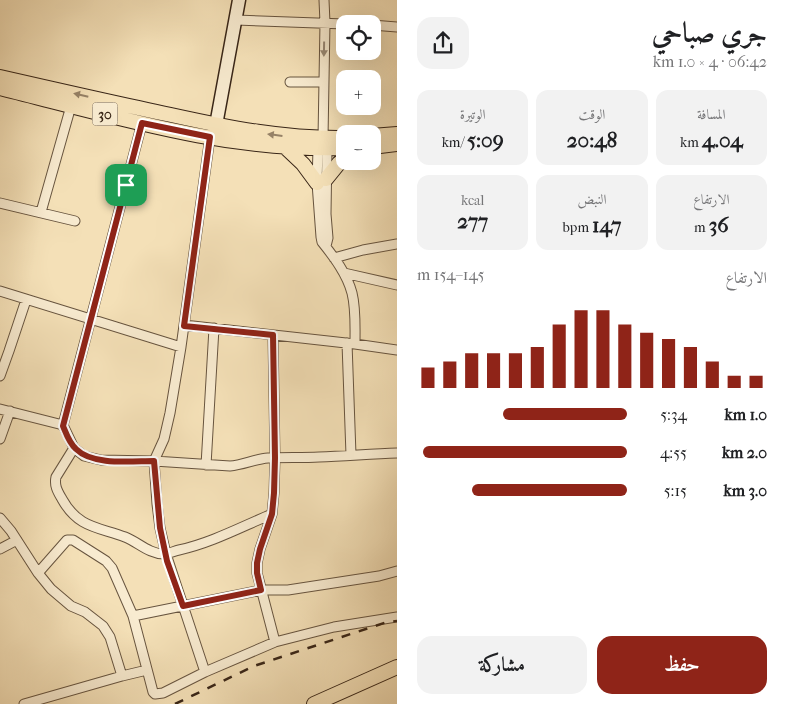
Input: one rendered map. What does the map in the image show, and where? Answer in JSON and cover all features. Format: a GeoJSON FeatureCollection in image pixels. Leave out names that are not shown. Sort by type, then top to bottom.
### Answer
{"type":"FeatureCollection","features":[{"type":"Feature","properties":{"kind":"main road","name":"30"},"geometry":{"type":"LineString","coordinates":[[0,77],[140,109],[213,131],[285,148],[323,145],[336,141]]}},
{"type":"Feature","properties":{"kind":"main road","name":"30"},"geometry":{"type":"LineString","coordinates":[[0,88],[142,123],[213,131],[277,135],[336,147]]}},
{"type":"Feature","properties":{"kind":"main road"},"geometry":{"type":"LineString","coordinates":[[381,135],[397,134]]}},
{"type":"Feature","properties":{"kind":"main road"},"geometry":{"type":"LineString","coordinates":[[381,146],[397,144]]}},
{"type":"Feature","properties":{"kind":"main road"},"geometry":{"type":"LineString","coordinates":[[285,148],[322,181],[336,166]]}},
{"type":"Feature","properties":{"kind":"main road"},"geometry":{"type":"LineString","coordinates":[[314,704],[397,667]]}},
{"type":"Feature","properties":{"kind":"main road"},"geometry":{"type":"LineString","coordinates":[[332,704],[397,677]]}},
{"type":"Feature","properties":{"kind":"street"},"geometry":{"type":"LineString","coordinates":[[205,672],[166,554],[160,528],[154,461],[164,439],[170,413],[213,131],[239,0]]}},
{"type":"Feature","properties":{"kind":"street"},"geometry":{"type":"LineString","coordinates":[[324,0],[322,181],[328,238],[326,246],[344,273],[353,299],[351,343],[352,455]]}},
{"type":"Feature","properties":{"kind":"street"},"geometry":{"type":"LineString","coordinates":[[236,20],[336,24]]}},
{"type":"Feature","properties":{"kind":"street"},"geometry":{"type":"LineString","coordinates":[[381,26],[397,27]]}},
{"type":"Feature","properties":{"kind":"street"},"geometry":{"type":"LineString","coordinates":[[290,82],[324,82]]}},
{"type":"Feature","properties":{"kind":"street"},"geometry":{"type":"LineString","coordinates":[[41,212],[71,106]]}},
{"type":"Feature","properties":{"kind":"street"},"geometry":{"type":"LineString","coordinates":[[142,123],[63,426],[74,448],[84,456],[101,460],[235,466],[256,460],[275,458],[397,453]]}},
{"type":"Feature","properties":{"kind":"street"},"geometry":{"type":"LineString","coordinates":[[0,202],[75,220]]}},
{"type":"Feature","properties":{"kind":"street"},"geometry":{"type":"LineString","coordinates":[[334,258],[363,250],[397,244]]}},
{"type":"Feature","properties":{"kind":"street"},"geometry":{"type":"LineString","coordinates":[[344,273],[397,285]]}},
{"type":"Feature","properties":{"kind":"street"},"geometry":{"type":"LineString","coordinates":[[0,291],[181,347]]}},
{"type":"Feature","properties":{"kind":"street"},"geometry":{"type":"LineString","coordinates":[[0,376],[5,350],[26,300]]}},
{"type":"Feature","properties":{"kind":"street"},"geometry":{"type":"LineString","coordinates":[[184,326],[351,343],[397,350]]}},
{"type":"Feature","properties":{"kind":"street"},"geometry":{"type":"LineString","coordinates":[[206,464],[214,328]]}},
{"type":"Feature","properties":{"kind":"street"},"geometry":{"type":"LineString","coordinates":[[273,335],[274,493],[272,514],[260,549],[257,573],[275,642]]}},
{"type":"Feature","properties":{"kind":"street"},"geometry":{"type":"LineString","coordinates":[[0,408],[63,426]]}},
{"type":"Feature","properties":{"kind":"street"},"geometry":{"type":"LineString","coordinates":[[0,439],[10,411]]}},
{"type":"Feature","properties":{"kind":"street"},"geometry":{"type":"LineString","coordinates":[[74,448],[55,481],[56,487],[67,508],[87,524],[126,538],[151,551],[166,554],[196,546],[272,514]]}},
{"type":"Feature","properties":{"kind":"street"},"geometry":{"type":"LineString","coordinates":[[0,518],[51,589],[71,606],[90,616],[103,626],[110,637],[122,676]]}},
{"type":"Feature","properties":{"kind":"street"},"geometry":{"type":"LineString","coordinates":[[0,549],[17,540]]}},
{"type":"Feature","properties":{"kind":"street"},"geometry":{"type":"LineString","coordinates":[[38,573],[67,540],[73,540],[106,561],[112,568],[133,616],[153,692],[157,694],[163,693],[205,672],[275,642],[334,627],[397,617]]}},
{"type":"Feature","properties":{"kind":"street"},"geometry":{"type":"LineString","coordinates":[[133,616],[261,590],[288,590],[379,576],[397,571]]}},
{"type":"Feature","properties":{"kind":"street"},"geometry":{"type":"LineString","coordinates":[[24,704],[147,670]]}},
{"type":"Feature","properties":{"kind":"railway"},"geometry":{"type":"LineString","coordinates":[[175,704],[254,666],[387,622],[397,621]]}},
{"type":"Feature","properties":{"kind":"route"},"geometry":{"type":"LineString","coordinates":[[142,123],[210,137],[184,326],[273,335],[274,493],[272,514],[257,563],[261,590],[183,606],[167,561],[160,528],[154,461],[126,462],[101,460],[84,456],[74,448],[63,426],[126,185],[142,123]]}}]}
